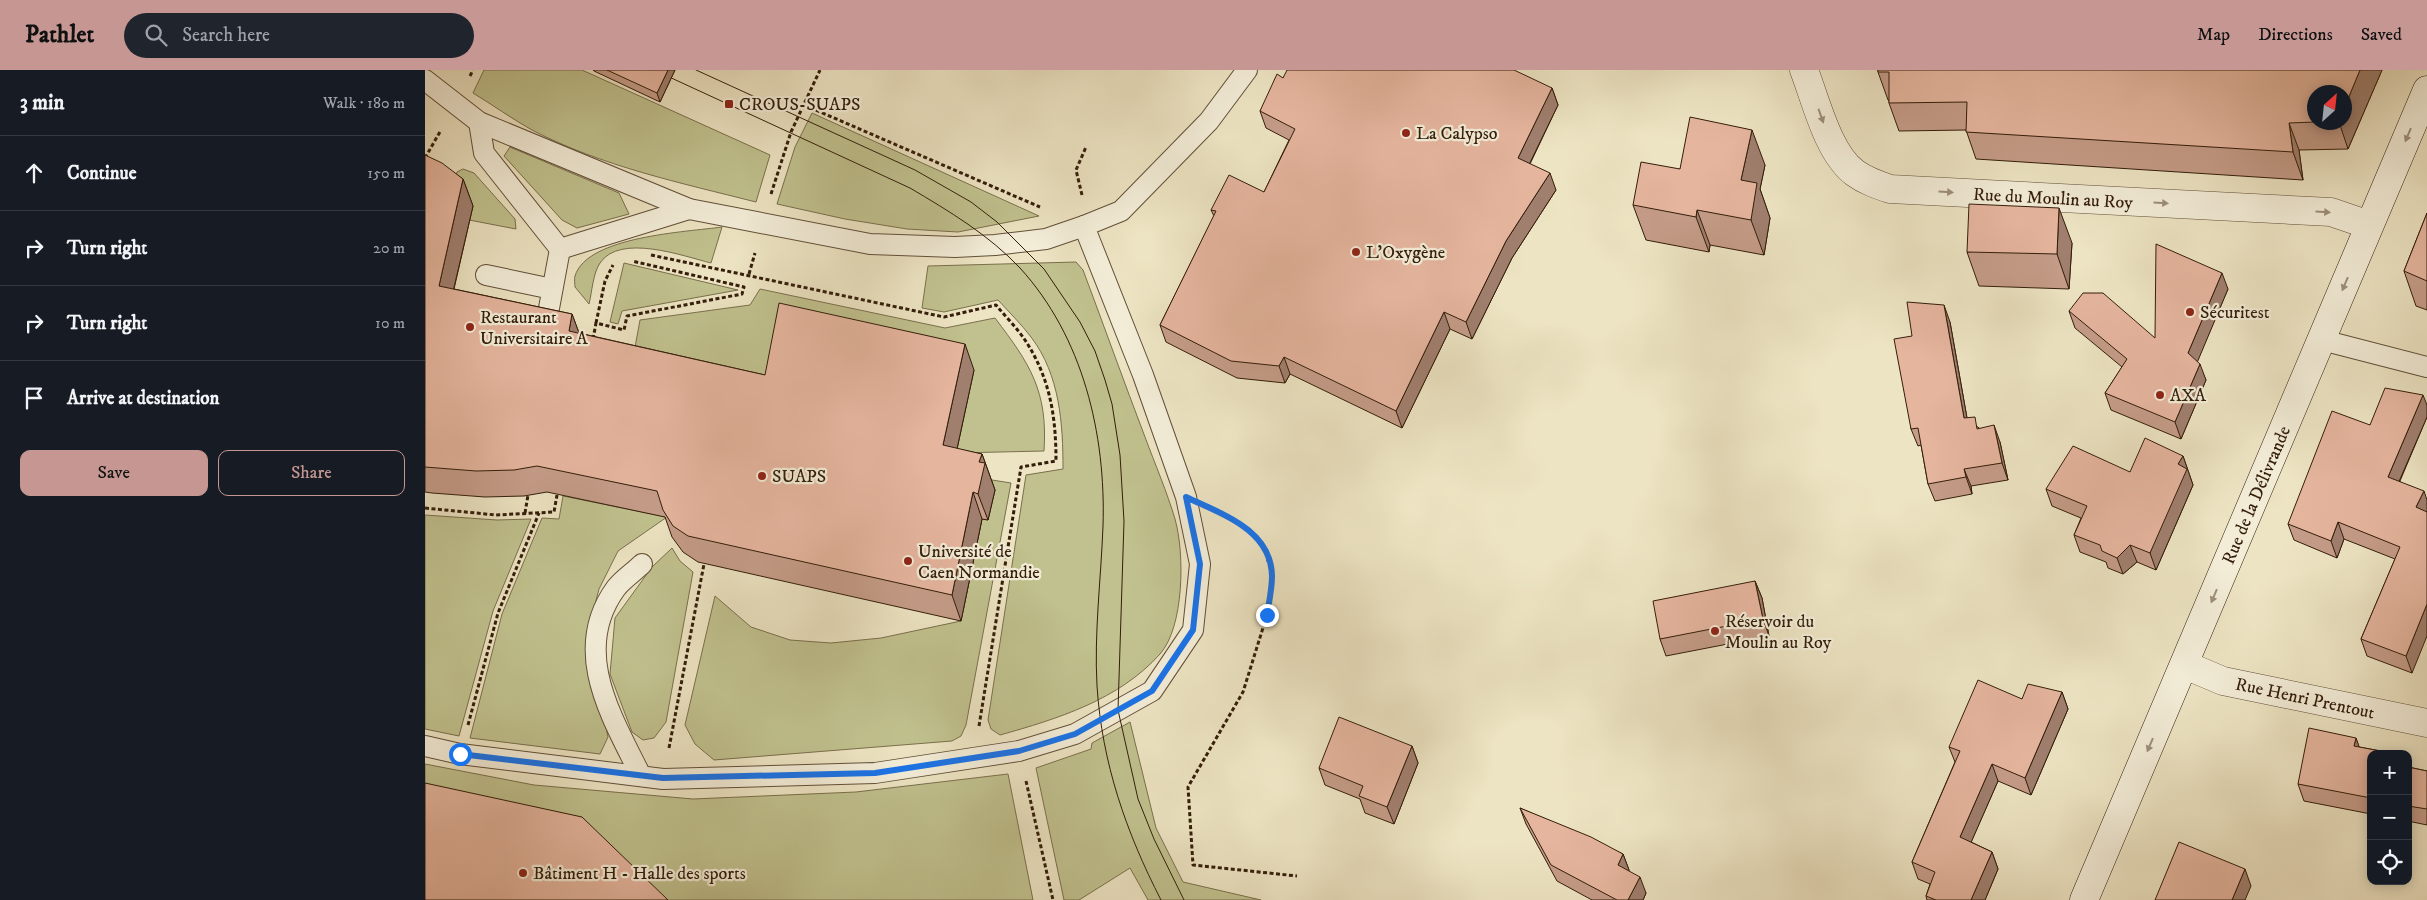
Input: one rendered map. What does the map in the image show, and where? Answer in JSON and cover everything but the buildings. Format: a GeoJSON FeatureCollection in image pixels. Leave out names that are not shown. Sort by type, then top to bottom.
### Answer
{"type":"FeatureCollection","features":[{"type":"Feature","properties":{"kind":"main road","name":"Rue du Moulin au Roy"},"geometry":{"type":"LineString","coordinates":[[1804,70],[1829,138],[1841,156],[1854,172],[1871,182],[1890,189],[2331,212],[2369,225]]}},
{"type":"Feature","properties":{"kind":"main road","name":"Rue de la Délivrande"},"geometry":{"type":"LineString","coordinates":[[2084,900],[2427,90]]}},
{"type":"Feature","properties":{"kind":"main road","name":"Rue Henri Prentout"},"geometry":{"type":"LineString","coordinates":[[2185,665],[2223,681],[2427,723]]}},
{"type":"Feature","properties":{"kind":"lane"},"geometry":{"type":"LineString","coordinates":[[425,80],[479,122],[689,209],[870,244],[955,247],[995,246],[1046,239],[1121,211],[1209,121],[1247,70]]}},
{"type":"Feature","properties":{"kind":"lane"},"geometry":{"type":"LineString","coordinates":[[479,122],[484,153],[560,248],[547,319]]}},
{"type":"Feature","properties":{"kind":"lane"},"geometry":{"type":"LineString","coordinates":[[560,248],[689,209]]}},
{"type":"Feature","properties":{"kind":"lane"},"geometry":{"type":"LineString","coordinates":[[425,746],[460,754],[663,778],[875,773],[973,756],[1019,751],[1075,734],[1152,691],[1193,630],[1200,564],[1186,497],[1143,375],[1084,226]]}},
{"type":"Feature","properties":{"kind":"lane"},"geometry":{"type":"LineString","coordinates":[[486,275],[553,289]]}},
{"type":"Feature","properties":{"kind":"lane"},"geometry":{"type":"LineString","coordinates":[[2321,340],[2427,367]]}},
{"type":"Feature","properties":{"kind":"lane"},"geometry":{"type":"LineString","coordinates":[[641,776],[610,712],[598,679],[595,645],[602,616],[617,588],[642,564]]}},
{"type":"Feature","properties":{"kind":"path"},"geometry":{"type":"LineString","coordinates":[[763,223],[785,147],[820,70]]}},
{"type":"Feature","properties":{"kind":"path"},"geometry":{"type":"LineString","coordinates":[[804,105],[1084,226]]}},
{"type":"Feature","properties":{"kind":"path"},"geometry":{"type":"LineString","coordinates":[[1082,195],[1076,170],[1086,147]]}},
{"type":"Feature","properties":{"kind":"path"},"geometry":{"type":"LineString","coordinates":[[425,159],[430,162]]}},
{"type":"Feature","properties":{"kind":"path"},"geometry":{"type":"LineString","coordinates":[[641,253],[945,317],[996,305],[1025,339],[1047,382],[1056,430],[1056,461],[1021,467],[973,756]]}},
{"type":"Feature","properties":{"kind":"path"},"geometry":{"type":"LineString","coordinates":[[596,323],[624,330],[627,316],[742,294],[744,287],[629,260]]}},
{"type":"Feature","properties":{"kind":"path"},"geometry":{"type":"LineString","coordinates":[[592,342],[605,281]]}},
{"type":"Feature","properties":{"kind":"path"},"geometry":{"type":"LineString","coordinates":[[525,514],[528,495]]}},
{"type":"Feature","properties":{"kind":"path"},"geometry":{"type":"LineString","coordinates":[[425,508],[495,515],[554,512],[557,495]]}},
{"type":"Feature","properties":{"kind":"path"},"geometry":{"type":"LineString","coordinates":[[1186,497],[1243,525],[1264,546],[1272,575],[1267,615],[1243,692],[1189,787],[1193,865],[1297,876]]}},
{"type":"Feature","properties":{"kind":"path"},"geometry":{"type":"LineString","coordinates":[[460,754],[498,613],[539,513]]}},
{"type":"Feature","properties":{"kind":"path"},"geometry":{"type":"LineString","coordinates":[[663,778],[704,564]]}},
{"type":"Feature","properties":{"kind":"path"},"geometry":{"type":"LineString","coordinates":[[1019,751],[1053,900]]}},
{"type":"Feature","properties":{"kind":"green space"},"geometry":{"type":"Polygon","coordinates":[[[484,70],[582,70],[770,155],[756,202],[613,164],[558,143],[532,130],[473,93],[484,70]]]}},
{"type":"Feature","properties":{"kind":"green space"},"geometry":{"type":"Polygon","coordinates":[[[812,113],[1039,216],[958,232],[907,229],[845,219],[777,204],[795,147],[812,113]]]}},
{"type":"Feature","properties":{"kind":"green space"},"geometry":{"type":"Polygon","coordinates":[[[510,147],[619,193],[629,214],[577,228],[562,220],[504,156],[510,147]]]}},
{"type":"Feature","properties":{"kind":"green space"},"geometry":{"type":"Polygon","coordinates":[[[463,169],[474,173],[515,219],[516,229],[469,220],[452,190],[457,172],[463,169]]]}},
{"type":"Feature","properties":{"kind":"green space"},"geometry":{"type":"Polygon","coordinates":[[[722,227],[711,263],[653,249],[622,249],[609,254],[600,263],[594,277],[589,304],[575,287],[575,276],[583,263],[598,252],[640,238],[722,227]]]}},
{"type":"Feature","properties":{"kind":"green space"},"geometry":{"type":"Polygon","coordinates":[[[1076,262],[1083,270],[1175,519],[1181,570],[1178,609],[1168,642],[1160,654],[1126,684],[1086,706],[1000,735],[991,729],[988,720],[1026,475],[1063,469],[1061,417],[1054,384],[1041,352],[1027,332],[998,300],[944,312],[922,308],[928,266],[1076,262]]]}},
{"type":"Feature","properties":{"kind":"green space"},"geometry":{"type":"Polygon","coordinates":[[[624,263],[738,290],[622,311],[618,324],[610,322],[624,263]]]}},
{"type":"Feature","properties":{"kind":"green space"},"geometry":{"type":"Polygon","coordinates":[[[760,289],[945,328],[995,318],[1027,364],[1034,379],[1043,411],[1044,451],[956,453],[774,402],[631,369],[640,320],[750,305],[760,289]]]}},
{"type":"Feature","properties":{"kind":"green space"},"geometry":{"type":"Polygon","coordinates":[[[992,480],[1011,483],[966,725],[961,736],[952,741],[714,760],[695,744],[685,725],[715,596],[751,627],[790,640],[831,643],[881,638],[961,621],[982,519],[988,520],[992,480]]]}},
{"type":"Feature","properties":{"kind":"green space"},"geometry":{"type":"Polygon","coordinates":[[[563,496],[667,517],[618,551],[599,589],[587,635],[608,737],[600,754],[470,738],[502,614],[542,518],[559,519],[563,496]]]}},
{"type":"Feature","properties":{"kind":"green space"},"geometry":{"type":"Polygon","coordinates":[[[425,515],[497,520],[531,519],[493,611],[459,736],[425,729],[425,515]]]}},
{"type":"Feature","properties":{"kind":"green space"},"geometry":{"type":"Polygon","coordinates":[[[672,548],[680,561],[693,572],[666,722],[654,738],[643,740],[632,732],[610,674],[615,618],[652,567],[672,548]]]}},
{"type":"Feature","properties":{"kind":"green space"},"geometry":{"type":"Polygon","coordinates":[[[1130,722],[1156,828],[1183,882],[1261,900],[1148,900],[1130,868],[1079,900],[1064,900],[1036,768],[1091,749],[1092,743],[1130,722]]]}},
{"type":"Feature","properties":{"kind":"green space"},"geometry":{"type":"Polygon","coordinates":[[[425,764],[534,785],[693,799],[856,792],[1008,774],[1033,900],[602,900],[425,797],[425,764]]]}},
{"type":"Feature","properties":{"kind":"tram line"},"geometry":{"type":"LineString","coordinates":[[654,70],[910,188],[968,224],[1020,268],[1042,295],[1060,324],[1075,356],[1086,388],[1095,422],[1100,457],[1103,491],[1103,526],[1096,666],[1104,742],[1110,770],[1127,823],[1161,900]]}},
{"type":"Feature","properties":{"kind":"tram line"},"geometry":{"type":"LineString","coordinates":[[696,70],[915,170],[971,202],[997,222],[1044,269],[1080,322],[1095,351],[1105,380],[1112,404],[1120,455],[1124,521],[1118,710],[1138,799],[1154,839],[1184,900]]}},
{"type":"Feature","properties":{"kind":"place","name":"CROUS-SUAPS"},"geometry":{"type":"Point","coordinates":[729,104]}},
{"type":"Feature","properties":{"kind":"place","name":"La Calypso"},"geometry":{"type":"Point","coordinates":[1406,133]}},
{"type":"Feature","properties":{"kind":"place","name":"L'Oxygène"},"geometry":{"type":"Point","coordinates":[1356,252]}},
{"type":"Feature","properties":{"kind":"place","name":"Sécuritest"},"geometry":{"type":"Point","coordinates":[2190,312]}},
{"type":"Feature","properties":{"kind":"place","name":"Restaurant Universitaire A"},"geometry":{"type":"Point","coordinates":[470,327]}},
{"type":"Feature","properties":{"kind":"place","name":"AXA"},"geometry":{"type":"Point","coordinates":[2160,395]}},
{"type":"Feature","properties":{"kind":"place","name":"SUAPS"},"geometry":{"type":"Point","coordinates":[762,476]}},
{"type":"Feature","properties":{"kind":"place","name":"Université de Caen Normandie"},"geometry":{"type":"Point","coordinates":[908,561]}},
{"type":"Feature","properties":{"kind":"place","name":"Réservoir du Moulin au Roy"},"geometry":{"type":"Point","coordinates":[1715,631]}},
{"type":"Feature","properties":{"kind":"place","name":"Bâtiment H - Halle des sports"},"geometry":{"type":"Point","coordinates":[523,873]}},
{"type":"Feature","properties":{"kind":"route"},"geometry":{"type":"LineString","coordinates":[[460,754],[663,778],[875,773],[973,756],[1019,751],[1075,734],[1152,691],[1193,630],[1200,564],[1186,497],[1243,525],[1264,546],[1272,575],[1267,615]]}}]}
